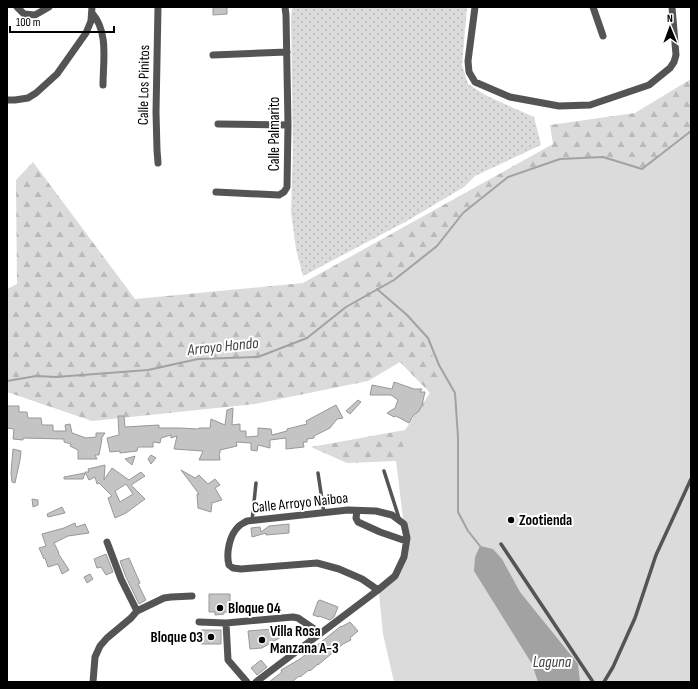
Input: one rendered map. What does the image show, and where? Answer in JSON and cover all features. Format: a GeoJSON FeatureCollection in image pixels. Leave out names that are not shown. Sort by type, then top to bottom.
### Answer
{"type":"FeatureCollection","features":[{"type":"Feature","properties":{"kind":"street"},"geometry":{"type":"LineString","coordinates":[[17,7],[24,14],[35,15],[49,7]]}},
{"type":"Feature","properties":{"kind":"street","name":"Calle Los Pinitos"},"geometry":{"type":"LineString","coordinates":[[158,7],[156,150],[158,163]]}},
{"type":"Feature","properties":{"kind":"street","name":"Calle Palmarito"},"geometry":{"type":"LineString","coordinates":[[216,192],[279,195],[284,192],[287,187],[288,125],[285,7]]}},
{"type":"Feature","properties":{"kind":"street"},"geometry":{"type":"LineString","coordinates":[[475,7],[468,61],[469,72],[475,82],[510,96],[559,106],[590,105],[650,85],[670,68],[676,55],[672,7]]}},
{"type":"Feature","properties":{"kind":"street"},"geometry":{"type":"LineString","coordinates":[[593,7],[603,36]]}},
{"type":"Feature","properties":{"kind":"street"},"geometry":{"type":"LineString","coordinates":[[92,10],[101,27],[103,38],[104,85]]}},
{"type":"Feature","properties":{"kind":"street"},"geometry":{"type":"LineString","coordinates":[[7,100],[28,98],[36,93],[57,74],[86,33],[91,21],[92,10]]}},
{"type":"Feature","properties":{"kind":"street"},"geometry":{"type":"LineString","coordinates":[[213,55],[286,52]]}},
{"type":"Feature","properties":{"kind":"street"},"geometry":{"type":"LineString","coordinates":[[218,124],[288,125]]}},
{"type":"Feature","properties":{"kind":"street","name":"Calle Arroyo Naiboa"},"geometry":{"type":"LineString","coordinates":[[378,590],[362,579],[339,569],[317,563],[241,569],[233,568],[229,566],[227,558],[232,534],[238,526],[247,521],[348,510],[376,511],[392,515],[402,522]]}},
{"type":"Feature","properties":{"kind":"street"},"geometry":{"type":"LineString","coordinates":[[357,510],[356,518],[358,522],[380,532],[406,541]]}},
{"type":"Feature","properties":{"kind":"street"},"geometry":{"type":"LineString","coordinates":[[256,682],[395,576],[404,557],[407,538],[402,522]]}},
{"type":"Feature","properties":{"kind":"street"},"geometry":{"type":"LineString","coordinates":[[107,542],[120,578],[137,611]]}},
{"type":"Feature","properties":{"kind":"street"},"geometry":{"type":"LineString","coordinates":[[93,682],[95,657],[100,646],[106,638],[131,618],[137,611],[164,598],[192,596]]}},
{"type":"Feature","properties":{"kind":"street"},"geometry":{"type":"LineString","coordinates":[[199,622],[226,623],[288,616],[298,618],[320,633]]}},
{"type":"Feature","properties":{"kind":"street"},"geometry":{"type":"LineString","coordinates":[[226,623],[228,660],[247,682]]}},
{"type":"Feature","properties":{"kind":"lane"},"geometry":{"type":"LineString","coordinates":[[384,471],[402,522]]}},
{"type":"Feature","properties":{"kind":"lane"},"geometry":{"type":"LineString","coordinates":[[318,473],[324,513]]}},
{"type":"Feature","properties":{"kind":"lane"},"geometry":{"type":"LineString","coordinates":[[604,682],[613,667],[635,618],[656,555],[691,479]]}},
{"type":"Feature","properties":{"kind":"lane"},"geometry":{"type":"LineString","coordinates":[[252,520],[256,483]]}},
{"type":"Feature","properties":{"kind":"lane"},"geometry":{"type":"LineString","coordinates":[[501,544],[592,682]]}},
{"type":"Feature","properties":{"kind":"green space"},"geometry":{"type":"Polygon","coordinates":[[[292,7],[467,7],[462,65],[468,84],[487,96],[534,117],[541,145],[475,176],[464,187],[407,221],[303,276],[296,249],[291,212],[293,146],[292,7]]]}},
{"type":"Feature","properties":{"kind":"green space"},"geometry":{"type":"Polygon","coordinates":[[[691,79],[691,229],[425,569],[396,461],[347,463],[311,447],[405,430],[430,393],[400,362],[368,381],[255,404],[92,421],[7,392],[7,289],[17,284],[16,180],[33,162],[135,299],[303,283],[553,144],[550,125],[635,113],[691,79]]]}},
{"type":"Feature","properties":{"kind":"green space"},"geometry":{"type":"Polygon","coordinates":[[[691,128],[691,682],[394,682],[383,634],[379,593],[407,552],[396,460],[438,377],[428,338],[377,289],[437,246],[466,211],[508,177],[560,159],[603,157],[642,169],[691,128]]]}},
{"type":"Feature","properties":{"kind":"water","name":"Laguna"},"geometry":{"type":"Polygon","coordinates":[[[480,546],[493,549],[502,559],[520,592],[578,664],[580,682],[538,682],[532,664],[474,571],[475,557],[480,546]]]}},
{"type":"Feature","properties":{"kind":"building"},"geometry":{"type":"Polygon","coordinates":[[[213,7],[227,7],[227,14],[213,15],[213,7]]]}},
{"type":"Feature","properties":{"kind":"building"},"geometry":{"type":"Polygon","coordinates":[[[394,382],[414,389],[422,389],[420,392],[425,392],[419,411],[413,416],[409,423],[387,413],[395,408],[398,400],[391,395],[370,395],[372,385],[392,389],[394,382]]]}},
{"type":"Feature","properties":{"kind":"building"},"geometry":{"type":"Polygon","coordinates":[[[358,400],[361,402],[350,414],[346,411],[358,400]]]}},
{"type":"Feature","properties":{"kind":"building"},"geometry":{"type":"Polygon","coordinates":[[[336,405],[343,418],[337,419],[330,428],[314,436],[314,438],[307,439],[307,442],[303,442],[304,447],[286,449],[286,438],[270,440],[270,448],[258,445],[257,451],[251,450],[251,443],[236,442],[237,446],[220,450],[220,460],[199,460],[203,451],[174,449],[177,436],[171,438],[171,435],[161,438],[160,443],[153,442],[153,447],[138,447],[137,451],[120,453],[120,451],[110,452],[107,438],[119,435],[118,416],[124,416],[125,427],[159,425],[159,428],[198,429],[210,428],[211,419],[225,425],[227,410],[233,408],[232,425],[240,424],[240,431],[246,431],[246,437],[258,436],[258,428],[271,429],[272,435],[287,431],[287,429],[307,424],[306,421],[336,405]]]}},
{"type":"Feature","properties":{"kind":"building"},"geometry":{"type":"Polygon","coordinates":[[[7,406],[19,406],[19,412],[27,412],[28,418],[41,418],[42,425],[53,425],[53,431],[66,431],[65,425],[70,424],[72,433],[86,438],[96,437],[96,433],[105,433],[101,439],[99,455],[95,455],[97,459],[78,459],[78,450],[70,446],[71,444],[64,442],[64,439],[13,439],[14,429],[7,428],[7,406]]]}},
{"type":"Feature","properties":{"kind":"building"},"geometry":{"type":"Polygon","coordinates":[[[13,449],[21,451],[15,483],[12,482],[11,473],[13,449]]]}},
{"type":"Feature","properties":{"kind":"building"},"geometry":{"type":"Polygon","coordinates":[[[151,455],[156,458],[151,464],[148,459],[151,455]]]}},
{"type":"Feature","properties":{"kind":"building"},"geometry":{"type":"Polygon","coordinates":[[[135,456],[132,465],[125,459],[135,456]]]}},
{"type":"Feature","properties":{"kind":"building"},"geometry":{"type":"Polygon","coordinates":[[[105,465],[104,480],[112,468],[129,480],[141,472],[145,476],[131,485],[145,499],[126,513],[115,518],[108,498],[112,496],[99,483],[97,484],[95,477],[89,480],[85,472],[89,472],[88,469],[105,465]],[[126,484],[115,491],[120,502],[133,494],[126,484]]]}},
{"type":"Feature","properties":{"kind":"building"},"geometry":{"type":"Polygon","coordinates":[[[181,470],[195,478],[199,475],[208,484],[215,479],[220,485],[215,488],[222,500],[212,503],[211,512],[198,508],[197,494],[199,494],[181,470]]]}},
{"type":"Feature","properties":{"kind":"building"},"geometry":{"type":"Polygon","coordinates":[[[85,473],[83,479],[64,479],[64,477],[85,473]]]}},
{"type":"Feature","properties":{"kind":"building"},"geometry":{"type":"Polygon","coordinates":[[[32,499],[38,500],[38,505],[33,507],[32,499]]]}},
{"type":"Feature","properties":{"kind":"building"},"geometry":{"type":"Polygon","coordinates":[[[62,507],[65,513],[48,517],[47,514],[62,507]]]}},
{"type":"Feature","properties":{"kind":"building"},"geometry":{"type":"Polygon","coordinates":[[[75,523],[76,527],[85,524],[89,533],[68,536],[54,543],[58,553],[69,570],[62,574],[58,564],[48,567],[45,558],[44,559],[39,548],[46,546],[42,534],[64,528],[75,523]]]}},
{"type":"Feature","properties":{"kind":"building"},"geometry":{"type":"Polygon","coordinates":[[[289,524],[289,533],[266,535],[266,533],[252,537],[251,528],[260,527],[261,532],[269,526],[289,524]]]}},
{"type":"Feature","properties":{"kind":"building"},"geometry":{"type":"Polygon","coordinates":[[[106,554],[113,572],[106,575],[101,567],[97,568],[94,559],[106,554]]]}},
{"type":"Feature","properties":{"kind":"building"},"geometry":{"type":"Polygon","coordinates":[[[129,558],[140,583],[138,584],[146,600],[139,604],[120,561],[129,558]]]}},
{"type":"Feature","properties":{"kind":"building"},"geometry":{"type":"Polygon","coordinates":[[[90,574],[93,579],[87,583],[84,577],[90,574]]]}},
{"type":"Feature","properties":{"kind":"building"},"geometry":{"type":"Polygon","coordinates":[[[209,594],[230,594],[230,612],[215,615],[215,612],[209,612],[209,594]]]}},
{"type":"Feature","properties":{"kind":"building"},"geometry":{"type":"Polygon","coordinates":[[[320,600],[338,607],[334,617],[330,620],[313,615],[318,601],[320,600]]]}},
{"type":"Feature","properties":{"kind":"building"},"geometry":{"type":"Polygon","coordinates":[[[350,622],[358,631],[350,638],[351,640],[343,644],[310,671],[309,670],[300,677],[299,676],[292,682],[269,682],[282,672],[281,670],[300,659],[341,626],[350,622]]]}},
{"type":"Feature","properties":{"kind":"building","name":"Villa Rosa Manzana A-3"},"geometry":{"type":"Polygon","coordinates":[[[285,628],[288,633],[262,648],[250,649],[248,631],[285,628]]]}},
{"type":"Feature","properties":{"kind":"building","name":"Bloque 03"},"geometry":{"type":"Polygon","coordinates":[[[201,630],[221,630],[221,644],[201,644],[201,630]]]}},
{"type":"Feature","properties":{"kind":"building"},"geometry":{"type":"Polygon","coordinates":[[[261,660],[267,667],[257,675],[251,668],[261,660]]]}},
{"type":"Feature","properties":{"kind":"waterway","name":"Arroyo Hondo"},"geometry":{"type":"LineString","coordinates":[[7,381],[36,376],[56,377],[148,370],[198,359],[258,357],[307,338],[346,307],[394,280],[437,246],[463,213],[508,177],[560,159],[603,157],[642,169],[691,131]]}},
{"type":"Feature","properties":{"kind":"waterway","name":"Arroyo Hondo"},"geometry":{"type":"LineString","coordinates":[[377,289],[407,315],[428,338],[439,365],[455,393],[458,437],[458,512],[468,531],[480,546]]}},
{"type":"Feature","properties":{"kind":"place","name":"Zootienda"},"geometry":{"type":"Point","coordinates":[511,520]}},
{"type":"Feature","properties":{"kind":"place","name":"Bloque 04"},"geometry":{"type":"Point","coordinates":[220,608]}},
{"type":"Feature","properties":{"kind":"place","name":"Bloque 03"},"geometry":{"type":"Point","coordinates":[211,637]}},
{"type":"Feature","properties":{"kind":"place","name":"Villa Rosa Manzana A-3"},"geometry":{"type":"Point","coordinates":[262,640]}}]}
